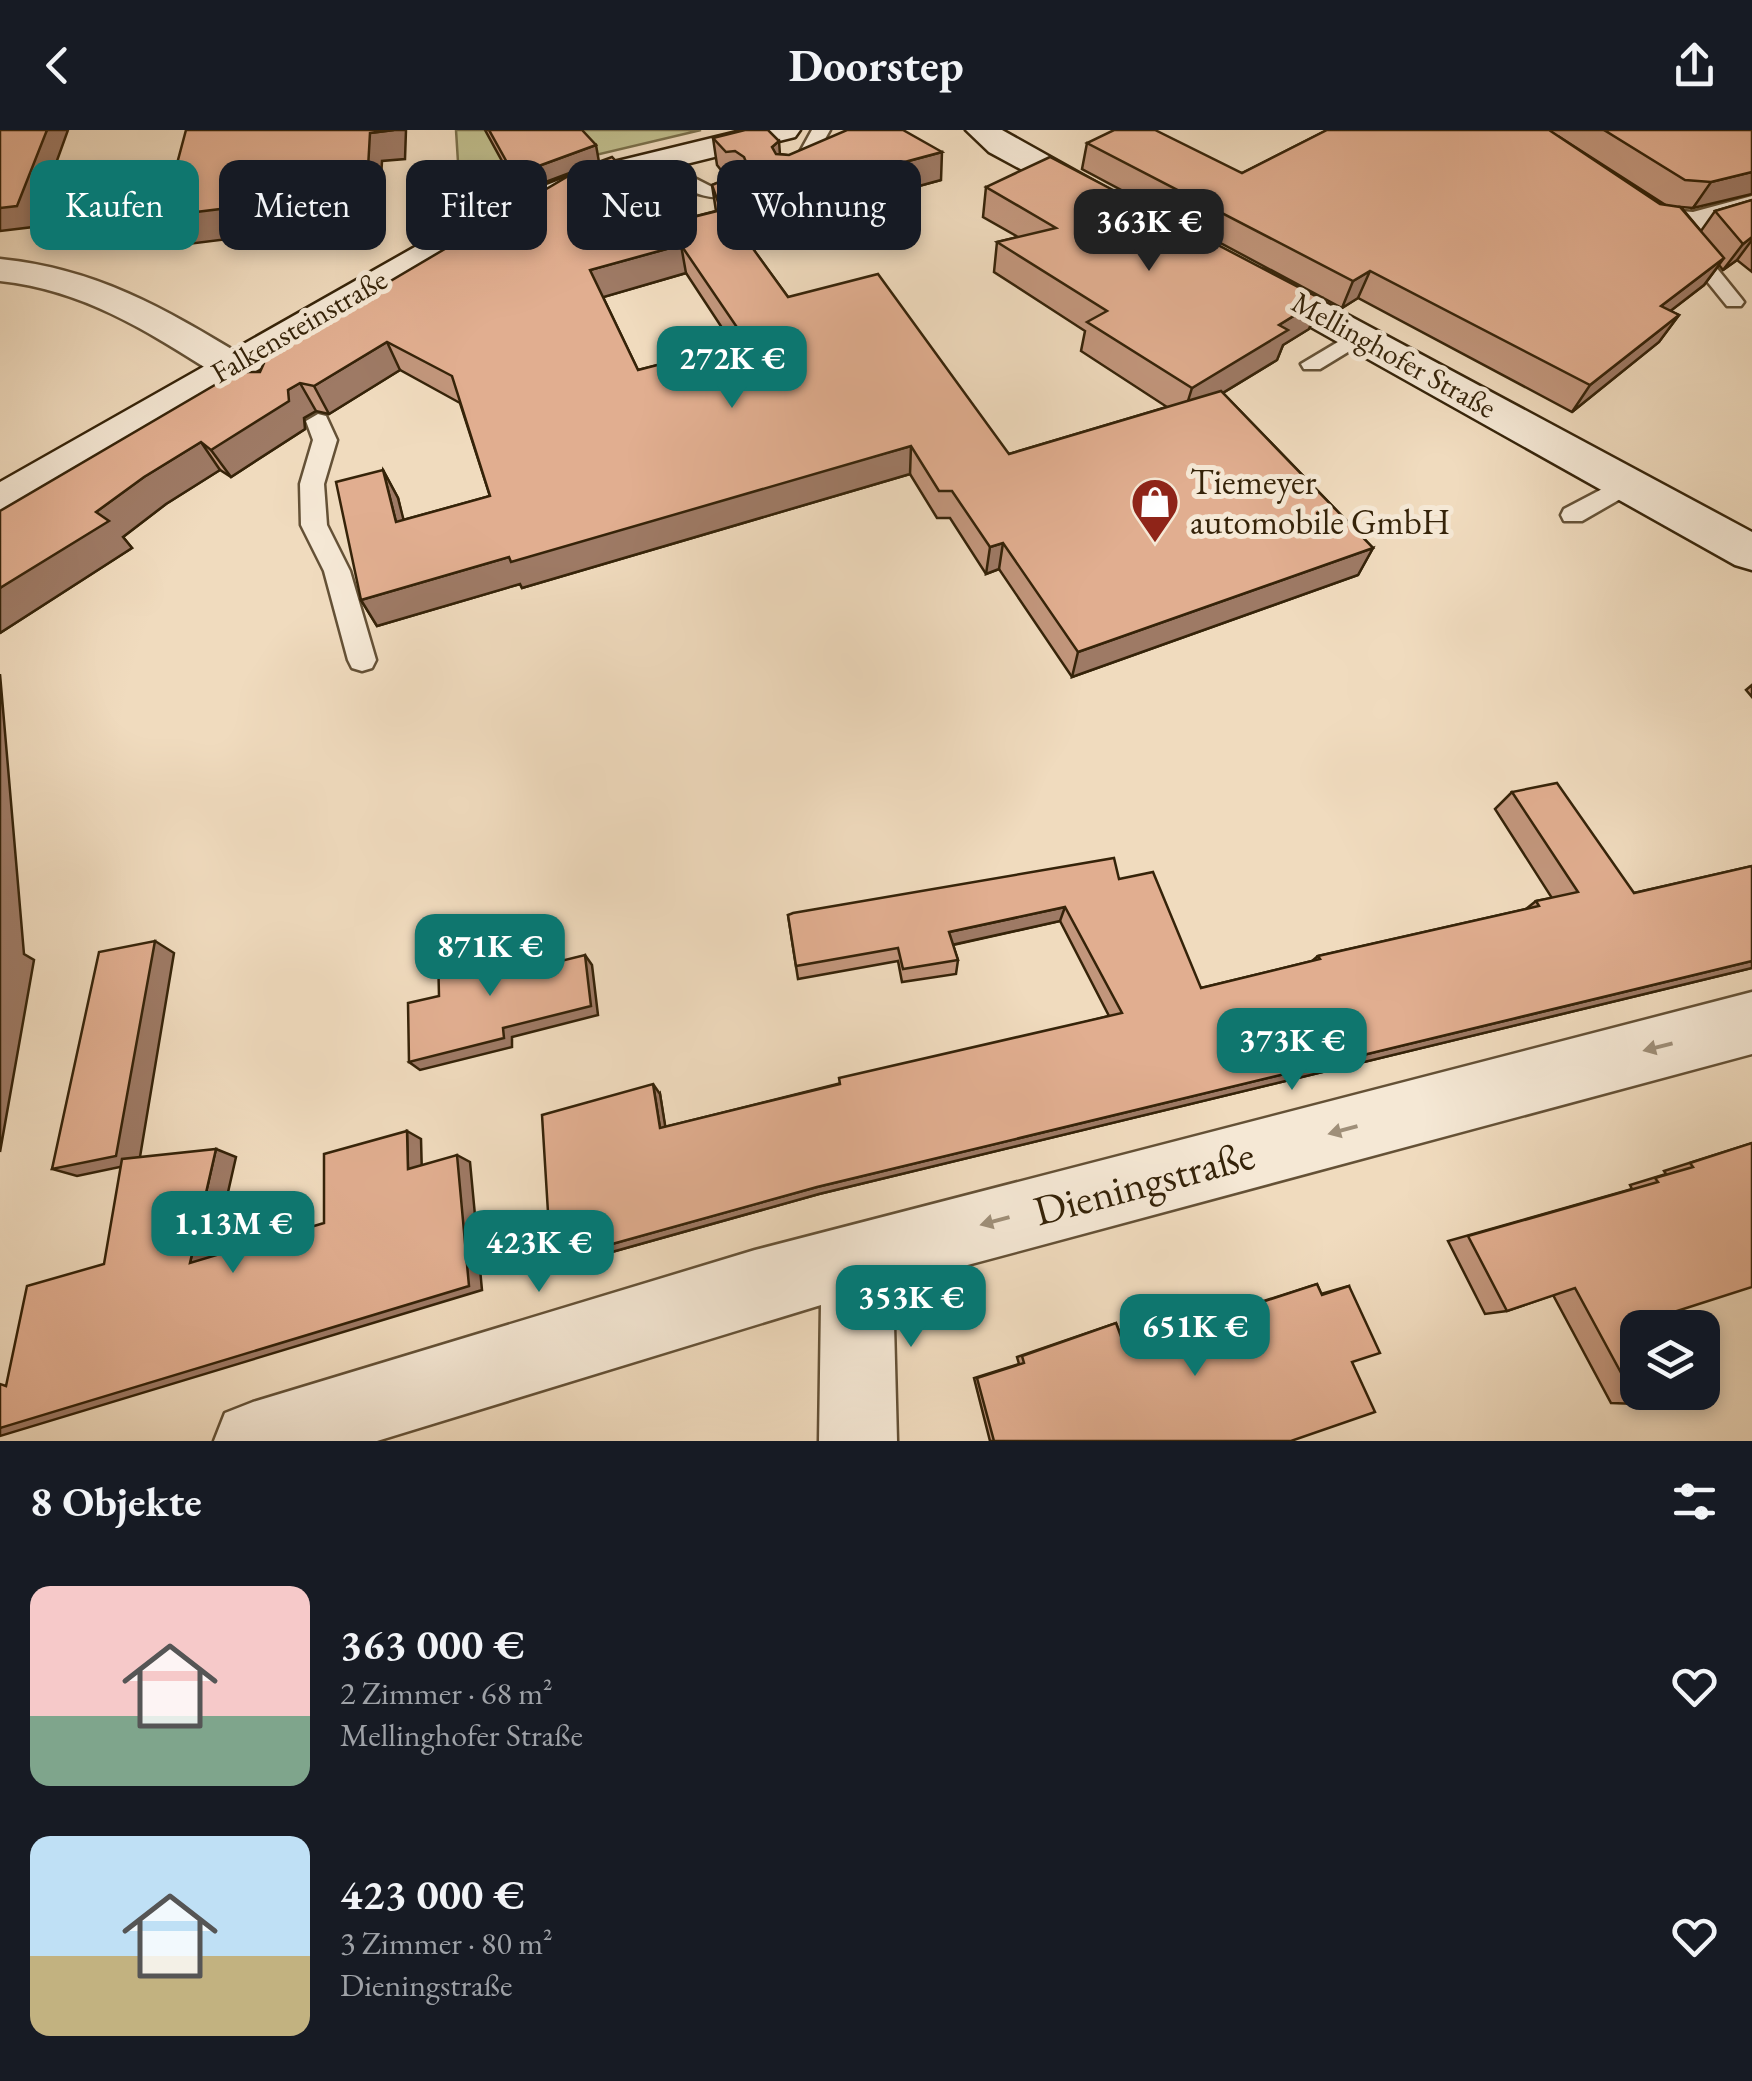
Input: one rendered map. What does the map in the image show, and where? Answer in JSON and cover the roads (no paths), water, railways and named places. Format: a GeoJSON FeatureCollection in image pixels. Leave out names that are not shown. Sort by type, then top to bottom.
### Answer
{"type":"FeatureCollection","features":[{"type":"Feature","properties":{"kind":"street","name":"Falkensteinstraße"},"geometry":{"type":"LineString","coordinates":[[655,160],[784,130]]}},
{"type":"Feature","properties":{"kind":"street"},"geometry":{"type":"LineString","coordinates":[[982,130],[1001,145],[1135,217]]}},
{"type":"Feature","properties":{"kind":"street"},"geometry":{"type":"LineString","coordinates":[[1520,130],[1645,216],[1669,223],[1694,223],[1752,206]]}},
{"type":"Feature","properties":{"kind":"street","name":"Falkensteinstraße"},"geometry":{"type":"LineString","coordinates":[[0,502],[242,375],[487,220],[567,187]]}},
{"type":"Feature","properties":{"kind":"street","name":"Mellinghofer Straße"},"geometry":{"type":"LineString","coordinates":[[1220,262],[1752,553]]}},
{"type":"Feature","properties":{"kind":"street"},"geometry":{"type":"LineString","coordinates":[[0,270],[88,284],[113,295],[242,375]]}},
{"type":"Feature","properties":{"kind":"street","name":"Dieningstraße"},"geometry":{"type":"LineString","coordinates":[[253,1441],[584,1336],[857,1258],[1752,1023]]}},
{"type":"Feature","properties":{"kind":"street"},"geometry":{"type":"LineString","coordinates":[[857,1258],[858,1441]]}},
{"type":"Feature","properties":{"kind":"lane"},"geometry":{"type":"LineString","coordinates":[[805,160],[821,130]]}},
{"type":"Feature","properties":{"kind":"lane"},"geometry":{"type":"LineString","coordinates":[[1669,223],[1734,302]]}},
{"type":"Feature","properties":{"kind":"lane"},"geometry":{"type":"LineString","coordinates":[[1312,364],[1358,336]]}},
{"type":"Feature","properties":{"kind":"lane"},"geometry":{"type":"LineString","coordinates":[[318,421],[326,440],[312,484],[314,525],[337,571],[362,660]]}},
{"type":"Feature","properties":{"kind":"lane"},"geometry":{"type":"LineString","coordinates":[[1573,515],[1627,484]]}},
{"type":"Feature","properties":{"kind":"place","name":"Tiemeyer automobile GmbH"},"geometry":{"type":"Point","coordinates":[1155,544]}}]}
